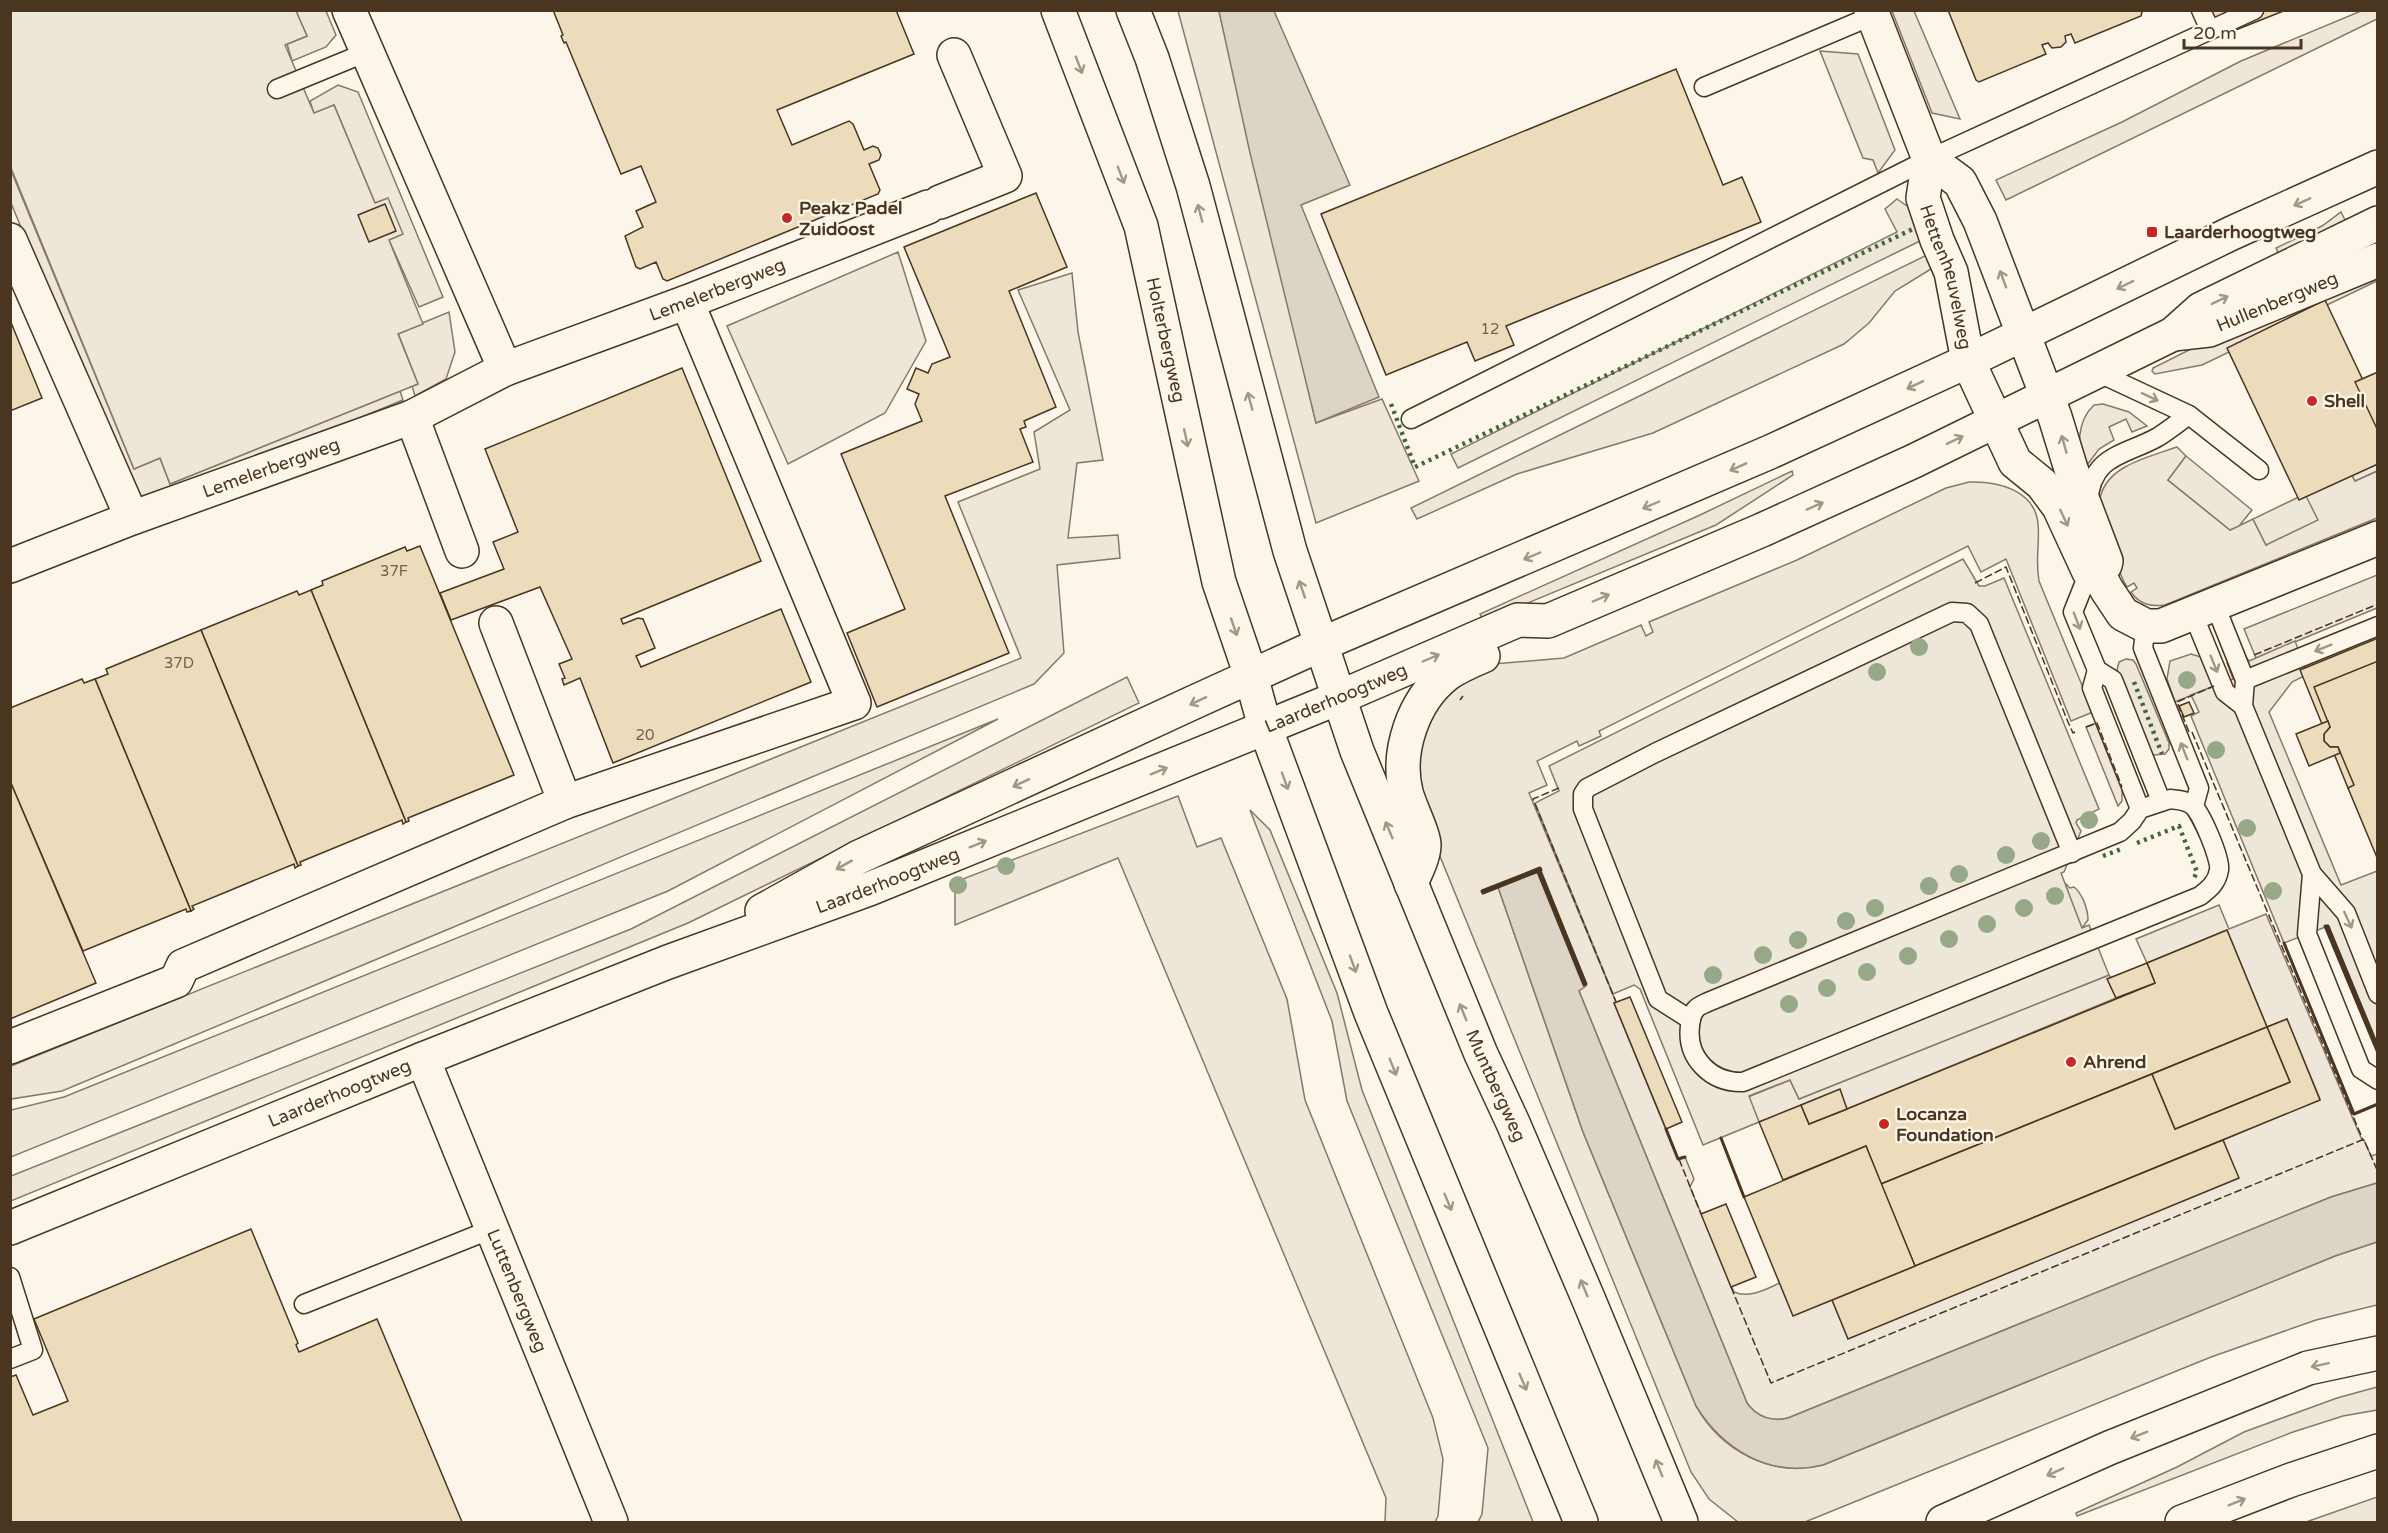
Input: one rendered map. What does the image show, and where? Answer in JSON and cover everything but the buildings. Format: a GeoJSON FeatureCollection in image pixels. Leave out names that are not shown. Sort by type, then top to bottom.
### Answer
{"type":"FeatureCollection","features":[{"type":"Feature","properties":{"kind":"main road"},"geometry":{"type":"LineString","coordinates":[[349,10],[505,369]]}},
{"type":"Feature","properties":{"kind":"main road","name":"Holterbergweg"},"geometry":{"type":"LineString","coordinates":[[1058,10],[1141,226],[1206,531],[1219,582],[1251,676]]}},
{"type":"Feature","properties":{"kind":"main road"},"geometry":{"type":"LineString","coordinates":[[1133,10],[1152,58],[1193,186],[1290,551],[1322,644]]}},
{"type":"Feature","properties":{"kind":"main road","name":"Hettenheuvelweg"},"geometry":{"type":"LineString","coordinates":[[1873,13],[1929,159],[1923,198],[1951,272],[1968,360]]}},
{"type":"Feature","properties":{"kind":"main road","name":"Lemelerbergweg"},"geometry":{"type":"LineString","coordinates":[[10,566],[132,518],[412,417],[505,369],[687,302],[1005,176],[954,55]]}},
{"type":"Feature","properties":{"kind":"main road"},"geometry":{"type":"LineString","coordinates":[[1929,159],[1960,182],[1994,253],[2106,561],[2095,575]]}},
{"type":"Feature","properties":{"kind":"main road","name":"Laarderhoogtweg"},"geometry":{"type":"LineString","coordinates":[[669,962],[859,857],[1322,644],[1705,482],[1968,360],[2232,233],[2370,174]]}},
{"type":"Feature","properties":{"kind":"main road","name":"Laarderhoogtweg"},"geometry":{"type":"LineString","coordinates":[[10,1228],[423,1059],[669,962],[869,889],[1338,698],[1518,621],[1548,621],[1762,530],[1914,461],[2173,334],[2201,309],[2378,223]]}},
{"type":"Feature","properties":{"kind":"main road"},"geometry":{"type":"LineString","coordinates":[[10,240],[132,518]]}},
{"type":"Feature","properties":{"kind":"main road","name":"Hullenbergweg"},"geometry":{"type":"LineString","coordinates":[[2173,334],[2209,330],[2378,260]]}},
{"type":"Feature","properties":{"kind":"main road"},"geometry":{"type":"LineString","coordinates":[[10,1047],[176,981],[183,966],[565,802],[854,703],[687,302]]}},
{"type":"Feature","properties":{"kind":"main road"},"geometry":{"type":"LineString","coordinates":[[1968,360],[2015,462],[2042,484],[2059,507],[2095,575],[2123,614],[2146,626],[2161,626],[2378,538]]}},
{"type":"Feature","properties":{"kind":"main road"},"geometry":{"type":"LineString","coordinates":[[412,417],[462,551]]}},
{"type":"Feature","properties":{"kind":"main road"},"geometry":{"type":"LineString","coordinates":[[1411,884],[1424,844],[1404,783],[1404,756],[1413,721],[1435,686],[1446,676],[1475,660],[1527,639],[1548,621]]}},
{"type":"Feature","properties":{"kind":"main road"},"geometry":{"type":"LineString","coordinates":[[496,623],[565,802]]}},
{"type":"Feature","properties":{"kind":"main road","name":"Muntbergweg"},"geometry":{"type":"LineString","coordinates":[[1322,644],[1338,698],[1379,807],[1481,1054],[1579,1276],[1681,1522]]}},
{"type":"Feature","properties":{"kind":"main road"},"geometry":{"type":"LineString","coordinates":[[1251,676],[1265,727],[1375,1023],[1581,1522]]}},
{"type":"Feature","properties":{"kind":"main road","name":"Luttenbergweg"},"geometry":{"type":"LineString","coordinates":[[423,1059],[611,1522]]}},
{"type":"Feature","properties":{"kind":"main road"},"geometry":{"type":"LineString","coordinates":[[1943,1522],[2109,1448],[2298,1372],[2378,1353]]}},
{"type":"Feature","properties":{"kind":"main road"},"geometry":{"type":"LineString","coordinates":[[2182,1522],[2291,1480],[2378,1451]]}},
{"type":"Feature","properties":{"kind":"lane"},"geometry":{"type":"LineString","coordinates":[[2201,10],[2210,30]]}},
{"type":"Feature","properties":{"kind":"lane"},"geometry":{"type":"LineString","coordinates":[[1411,419],[1929,159],[2254,10]]}},
{"type":"Feature","properties":{"kind":"lane"},"geometry":{"type":"LineString","coordinates":[[1704,87],[1873,13]]}},
{"type":"Feature","properties":{"kind":"lane"},"geometry":{"type":"LineString","coordinates":[[277,89],[366,52]]}},
{"type":"Feature","properties":{"kind":"lane"},"geometry":{"type":"LineString","coordinates":[[2097,372],[2189,415],[2259,470]]}},
{"type":"Feature","properties":{"kind":"lane"},"geometry":{"type":"LineString","coordinates":[[2087,510],[2089,490],[2097,472],[2111,457],[2158,437],[2189,415]]}},
{"type":"Feature","properties":{"kind":"lane"},"geometry":{"type":"LineString","coordinates":[[2095,575],[2073,612],[2097,670],[2113,680],[2161,801]]}},
{"type":"Feature","properties":{"kind":"lane"},"geometry":{"type":"LineString","coordinates":[[2204,609],[2245,680],[2243,706],[2312,874],[2346,913],[2378,994]]}},
{"type":"Feature","properties":{"kind":"lane"},"geometry":{"type":"LineString","coordinates":[[2204,609],[2225,692],[2243,706]]}},
{"type":"Feature","properties":{"kind":"lane"},"geometry":{"type":"LineString","coordinates":[[1691,1020],[1658,999],[1583,809],[1583,794],[1587,788],[1655,753],[1952,612],[1968,613],[1979,624],[2072,853]]}},
{"type":"Feature","properties":{"kind":"lane"},"geometry":{"type":"LineString","coordinates":[[2146,626],[2143,648],[2199,788],[2193,806]]}},
{"type":"Feature","properties":{"kind":"lane"},"geometry":{"type":"LineString","coordinates":[[2245,680],[2378,626]]}},
{"type":"Feature","properties":{"kind":"lane"},"geometry":{"type":"LineString","coordinates":[[2097,670],[2092,688],[2140,809]]}},
{"type":"Feature","properties":{"kind":"lane"},"geometry":{"type":"LineString","coordinates":[[2180,800],[2193,806],[2219,857],[2220,868],[2209,890],[2200,896],[1743,1082],[1731,1083],[1712,1075],[1700,1065],[1692,1051],[1689,1036],[1691,1020],[1696,1009],[1708,1002],[2120,832],[2132,821],[2140,809],[2161,801],[2180,800]]}},
{"type":"Feature","properties":{"kind":"lane"},"geometry":{"type":"LineString","coordinates":[[2312,874],[2307,934],[2361,1069],[2378,1080]]}},
{"type":"Feature","properties":{"kind":"lane"},"geometry":{"type":"LineString","coordinates":[[304,1304],[492,1229]]}},
{"type":"Feature","properties":{"kind":"lane"},"geometry":{"type":"LineString","coordinates":[[10,1277],[33,1350],[10,1359]]}},
{"type":"Feature","properties":{"kind":"shaded area"},"geometry":{"type":"Polygon","coordinates":[[[10,11],[296,11],[307,36],[285,45],[314,113],[334,105],[375,203],[388,198],[403,234],[389,240],[423,324],[398,334],[418,384],[170,484],[160,458],[134,469],[11,168],[10,11]]]}},
{"type":"Feature","properties":{"kind":"shaded area"},"geometry":{"type":"Polygon","coordinates":[[[296,11],[326,11],[336,35],[326,47],[292,61],[287,44],[307,36],[296,11]]]}},
{"type":"Feature","properties":{"kind":"shaded area"},"geometry":{"type":"Polygon","coordinates":[[[1178,11],[1219,11],[1316,423],[1382,399],[1419,481],[1316,523],[1178,11]]]}},
{"type":"Feature","properties":{"kind":"shaded area"},"geometry":{"type":"Polygon","coordinates":[[[1219,11],[1274,11],[1350,185],[1301,205],[1379,397],[1316,423],[1250,153],[1219,11]]]}},
{"type":"Feature","properties":{"kind":"shaded area"},"geometry":{"type":"Polygon","coordinates":[[[1892,11],[1914,11],[1960,119],[1932,113],[1892,11]]]}},
{"type":"Feature","properties":{"kind":"shaded area"},"geometry":{"type":"Polygon","coordinates":[[[2361,11],[2377,11],[2377,19],[2006,200],[1996,180],[2122,122],[2241,61],[2361,11]]]}},
{"type":"Feature","properties":{"kind":"shaded area"},"geometry":{"type":"Polygon","coordinates":[[[1820,51],[1858,54],[1895,150],[1878,173],[1873,160],[1863,158],[1820,51]]]}},
{"type":"Feature","properties":{"kind":"shaded area"},"geometry":{"type":"Polygon","coordinates":[[[338,85],[358,92],[443,297],[419,307],[389,240],[387,199],[375,203],[334,105],[314,114],[310,101],[338,85]]]}},
{"type":"Feature","properties":{"kind":"shaded area"},"geometry":{"type":"Polygon","coordinates":[[[10,168],[134,469],[160,458],[170,484],[400,391],[403,400],[206,481],[147,500],[131,494],[11,203],[10,168]]]}},
{"type":"Feature","properties":{"kind":"shaded area"},"geometry":{"type":"Polygon","coordinates":[[[1897,199],[1917,213],[1926,238],[1458,468],[1451,454],[1897,232],[1885,209],[1897,199]]]}},
{"type":"Feature","properties":{"kind":"shaded area"},"geometry":{"type":"Polygon","coordinates":[[[2341,212],[2347,224],[2280,256],[2276,248],[2322,226],[2341,212]]]}},
{"type":"Feature","properties":{"kind":"shaded area"},"geometry":{"type":"Polygon","coordinates":[[[898,252],[926,341],[885,413],[788,464],[727,326],[898,252]]]}},
{"type":"Feature","properties":{"kind":"shaded area"},"geometry":{"type":"Polygon","coordinates":[[[1931,253],[1931,269],[1895,291],[1869,323],[1844,344],[1653,433],[1517,474],[1417,519],[1411,508],[1931,253]]]}},
{"type":"Feature","properties":{"kind":"shaded area"},"geometry":{"type":"Polygon","coordinates":[[[2377,272],[2377,281],[2202,365],[2155,374],[2152,371],[2153,368],[2209,340],[2377,272]]]}},
{"type":"Feature","properties":{"kind":"shaded area"},"geometry":{"type":"Polygon","coordinates":[[[1072,273],[1078,332],[1103,460],[1077,463],[1068,538],[1118,535],[1120,558],[1057,565],[1064,653],[1034,684],[62,1091],[11,1099],[11,1066],[1021,658],[958,502],[1040,469],[1034,432],[1070,410],[1018,290],[1072,273]]]}},
{"type":"Feature","properties":{"kind":"shaded area"},"geometry":{"type":"Polygon","coordinates":[[[449,312],[455,352],[446,379],[415,396],[412,386],[418,384],[398,333],[449,312]]]}},
{"type":"Feature","properties":{"kind":"shaded area"},"geometry":{"type":"Polygon","coordinates":[[[2103,404],[2129,412],[2147,426],[2132,432],[2126,419],[2109,427],[2114,440],[2099,449],[2082,472],[2079,445],[2081,428],[2094,405],[2103,404]]]}},
{"type":"Feature","properties":{"kind":"shaded area"},"geometry":{"type":"Polygon","coordinates":[[[2377,446],[2377,471],[2355,481],[2344,459],[2377,446]]]}},
{"type":"Feature","properties":{"kind":"shaded area"},"geometry":{"type":"Polygon","coordinates":[[[2177,447],[2186,456],[2168,480],[2230,530],[2253,519],[2266,545],[2305,494],[2350,471],[2355,481],[2377,471],[2377,518],[2165,605],[2146,604],[2131,592],[2137,588],[2134,583],[2127,587],[2124,582],[2104,536],[2099,505],[2102,491],[2110,478],[2125,467],[2144,458],[2177,447]]]}},
{"type":"Feature","properties":{"kind":"shaded area"},"geometry":{"type":"Polygon","coordinates":[[[2186,456],[2252,510],[2239,526],[2230,530],[2168,480],[2186,456]]]}},
{"type":"Feature","properties":{"kind":"shaded area"},"geometry":{"type":"Polygon","coordinates":[[[1792,471],[1793,475],[1716,525],[1484,621],[1480,614],[1700,515],[1792,471]]]}},
{"type":"Feature","properties":{"kind":"shaded area"},"geometry":{"type":"Polygon","coordinates":[[[1969,482],[1992,483],[2013,490],[2030,503],[2035,512],[2038,524],[2039,581],[2093,712],[2071,721],[2006,559],[1981,572],[1968,546],[1599,731],[1601,736],[1579,746],[1577,741],[1537,761],[1547,785],[1529,793],[1678,1159],[1685,1157],[1694,1179],[1690,1187],[1734,1292],[1751,1294],[1780,1283],[1793,1315],[1832,1300],[1848,1338],[2238,1178],[2223,1140],[2320,1099],[2287,1019],[2267,1027],[2227,930],[2147,963],[2136,939],[2219,905],[2229,929],[2266,914],[2362,1140],[2371,1156],[2377,1154],[2377,1183],[2331,1197],[1788,1418],[1765,1418],[1747,1403],[1579,991],[1586,984],[1540,868],[1483,891],[1484,893],[1498,887],[1583,1132],[1696,1406],[1719,1436],[1734,1448],[1767,1464],[1785,1468],[1804,1468],[1823,1465],[2335,1256],[2377,1242],[2377,1305],[2316,1320],[2211,1357],[1805,1522],[1738,1522],[1709,1499],[1691,1472],[1424,817],[1418,793],[1419,746],[1438,705],[1468,677],[1493,664],[1564,658],[1641,625],[1646,636],[1653,632],[1649,622],[1797,560],[1946,488],[1969,482]]]}},
{"type":"Feature","properties":{"kind":"shaded area"},"geometry":{"type":"Polygon","coordinates":[[[2305,494],[2318,520],[2266,545],[2253,519],[2305,494]]]}},
{"type":"Feature","properties":{"kind":"shaded area"},"geometry":{"type":"Polygon","coordinates":[[[1963,559],[1979,586],[1985,586],[2004,578],[2099,809],[2077,820],[2076,823],[2081,831],[2064,872],[2061,873],[2082,928],[2089,925],[2109,975],[1799,1099],[1790,1080],[1749,1096],[1759,1122],[1703,1145],[1640,989],[1634,985],[1613,994],[1535,803],[1559,791],[1549,766],[1963,559]]]}},
{"type":"Feature","properties":{"kind":"shaded area"},"geometry":{"type":"Polygon","coordinates":[[[2377,575],[2377,608],[2256,658],[2244,629],[2377,575]]]}},
{"type":"Feature","properties":{"kind":"shaded area"},"geometry":{"type":"Polygon","coordinates":[[[2295,641],[2308,674],[2292,682],[2269,712],[2341,885],[2377,871],[2377,1047],[2328,926],[2284,943],[2191,716],[2199,712],[2191,695],[2233,679],[2227,663],[2245,656],[2249,661],[2295,641]]]}},
{"type":"Feature","properties":{"kind":"shaded area"},"geometry":{"type":"Polygon","coordinates":[[[2191,654],[2201,657],[2214,686],[2175,702],[2167,679],[2170,661],[2191,654]]]}},
{"type":"Feature","properties":{"kind":"shaded area"},"geometry":{"type":"Polygon","coordinates":[[[2126,659],[2133,660],[2136,664],[2169,743],[2169,749],[2165,754],[2154,755],[2150,752],[2117,670],[2119,662],[2126,659]]]}},
{"type":"Feature","properties":{"kind":"shaded area"},"geometry":{"type":"Polygon","coordinates":[[[1127,677],[1139,703],[688,923],[11,1201],[11,1176],[631,929],[1127,677]]]}},
{"type":"Feature","properties":{"kind":"shaded area"},"geometry":{"type":"Polygon","coordinates":[[[998,719],[668,891],[11,1157],[11,1110],[64,1097],[998,719]]]}},
{"type":"Feature","properties":{"kind":"shaded area"},"geometry":{"type":"Polygon","coordinates":[[[2097,723],[2122,787],[2122,801],[2118,806],[2086,727],[2097,723]]]}},
{"type":"Feature","properties":{"kind":"shaded area"},"geometry":{"type":"Polygon","coordinates":[[[1178,796],[1197,847],[1221,838],[1287,999],[1305,1100],[1433,1418],[1443,1459],[1438,1516],[1435,1522],[1385,1522],[1386,1498],[1118,858],[955,925],[955,882],[1178,796]]]}},
{"type":"Feature","properties":{"kind":"shaded area"},"geometry":{"type":"Polygon","coordinates":[[[1250,810],[1270,830],[1337,993],[1362,1090],[1533,1522],[1478,1522],[1482,1514],[1488,1448],[1347,1101],[1332,1021],[1250,810]]]}},
{"type":"Feature","properties":{"kind":"shaded area"},"geometry":{"type":"Polygon","coordinates":[[[1538,872],[1586,986],[1579,991],[1747,1403],[1755,1412],[1765,1417],[1788,1418],[2331,1197],[2377,1183],[2377,1242],[2335,1256],[1823,1465],[1803,1468],[1785,1467],[1767,1464],[1750,1457],[1720,1436],[1696,1406],[1583,1132],[1498,887],[1538,872]]]}},
{"type":"Feature","properties":{"kind":"shaded area"},"geometry":{"type":"Polygon","coordinates":[[[2065,883],[2080,893],[2084,902],[2088,920],[2082,928],[2080,928],[2065,883]]]}},
{"type":"Feature","properties":{"kind":"shaded area"},"geometry":{"type":"Polygon","coordinates":[[[2109,975],[2111,978],[2108,980],[2116,998],[1847,1109],[1839,1090],[1759,1122],[1748,1097],[1790,1080],[1799,1099],[2109,975]]]}},
{"type":"Feature","properties":{"kind":"shaded area"},"geometry":{"type":"Polygon","coordinates":[[[2377,1387],[2377,1410],[2343,1416],[2293,1432],[2077,1516],[2076,1513],[2177,1467],[2244,1432],[2337,1398],[2377,1387]]]}},
{"type":"Feature","properties":{"kind":"shaded area"},"geometry":{"type":"Polygon","coordinates":[[[2377,1497],[2377,1522],[2306,1522],[2377,1497]]]}},
{"type":"Feature","properties":{"kind":"hedge"},"geometry":{"type":"LineString","coordinates":[[1391,404],[1415,467],[1915,228]]}},
{"type":"Feature","properties":{"kind":"hedge"},"geometry":{"type":"LineString","coordinates":[[2134,682],[2162,754]]}},
{"type":"Feature","properties":{"kind":"hedge"},"geometry":{"type":"LineString","coordinates":[[2137,843],[2179,826],[2197,872],[2194,878]]}},
{"type":"Feature","properties":{"kind":"hedge"},"geometry":{"type":"LineString","coordinates":[[2103,856],[2124,848]]}},
{"type":"Feature","properties":{"kind":"fence"},"geometry":{"type":"LineString","coordinates":[[1975,583],[2006,567],[2068,722],[2073,733],[2075,732]]}},
{"type":"Feature","properties":{"kind":"fence"},"geometry":{"type":"LineString","coordinates":[[2254,655],[2378,604]]}},
{"type":"Feature","properties":{"kind":"fence"},"geometry":{"type":"LineString","coordinates":[[2189,732],[2177,702],[2214,686]]}},
{"type":"Feature","properties":{"kind":"fence"},"geometry":{"type":"LineString","coordinates":[[1460,700],[1463,696]]}},
{"type":"Feature","properties":{"kind":"fence"},"geometry":{"type":"LineString","coordinates":[[2086,727],[2097,723],[2122,787]]}},
{"type":"Feature","properties":{"kind":"fence"},"geometry":{"type":"LineString","coordinates":[[2192,732],[2363,1140]]}},
{"type":"Feature","properties":{"kind":"fence"},"geometry":{"type":"LineString","coordinates":[[1559,788],[1533,799],[1616,1002]]}},
{"type":"Feature","properties":{"kind":"fence"},"geometry":{"type":"LineString","coordinates":[[1731,1287],[1771,1383],[2362,1140],[2378,1172]]}},
{"type":"Feature","properties":{"kind":"fence"},"geometry":{"type":"LineString","coordinates":[[1679,1159],[1701,1214]]}},
{"type":"Feature","properties":{"kind":"wall"},"geometry":{"type":"LineString","coordinates":[[1540,868],[1541,870],[1483,893],[1482,891],[1540,868]]}},
{"type":"Feature","properties":{"kind":"wall"},"geometry":{"type":"LineString","coordinates":[[1540,871],[1586,984],[1584,985],[1538,872],[1540,871]]}},
{"type":"Feature","properties":{"kind":"wall"},"geometry":{"type":"LineString","coordinates":[[2378,1047],[2328,926],[2325,926],[2378,1053]]}},
{"type":"Feature","properties":{"kind":"wall"},"geometry":{"type":"LineString","coordinates":[[2284,943],[2354,1114],[2378,1104]]}},
{"type":"Feature","properties":{"kind":"wall"},"geometry":{"type":"LineString","coordinates":[[1666,1129],[1678,1159],[1685,1157]]}},
{"type":"Feature","properties":{"kind":"wall"},"geometry":{"type":"LineString","coordinates":[[1721,1138],[1744,1197]]}},
{"type":"Feature","properties":{"kind":"place","name":"Peakz Padel Zuidoost"},"geometry":{"type":"Point","coordinates":[787,218]}},
{"type":"Feature","properties":{"kind":"place","name":"Laarderhoogtweg"},"geometry":{"type":"Point","coordinates":[2152,232]}},
{"type":"Feature","properties":{"kind":"place","name":"Shell"},"geometry":{"type":"Point","coordinates":[2312,401]}},
{"type":"Feature","properties":{"kind":"place","name":"Ahrend"},"geometry":{"type":"Point","coordinates":[2071,1062]}},
{"type":"Feature","properties":{"kind":"place","name":"Locanza Foundation"},"geometry":{"type":"Point","coordinates":[1884,1124]}}]}
